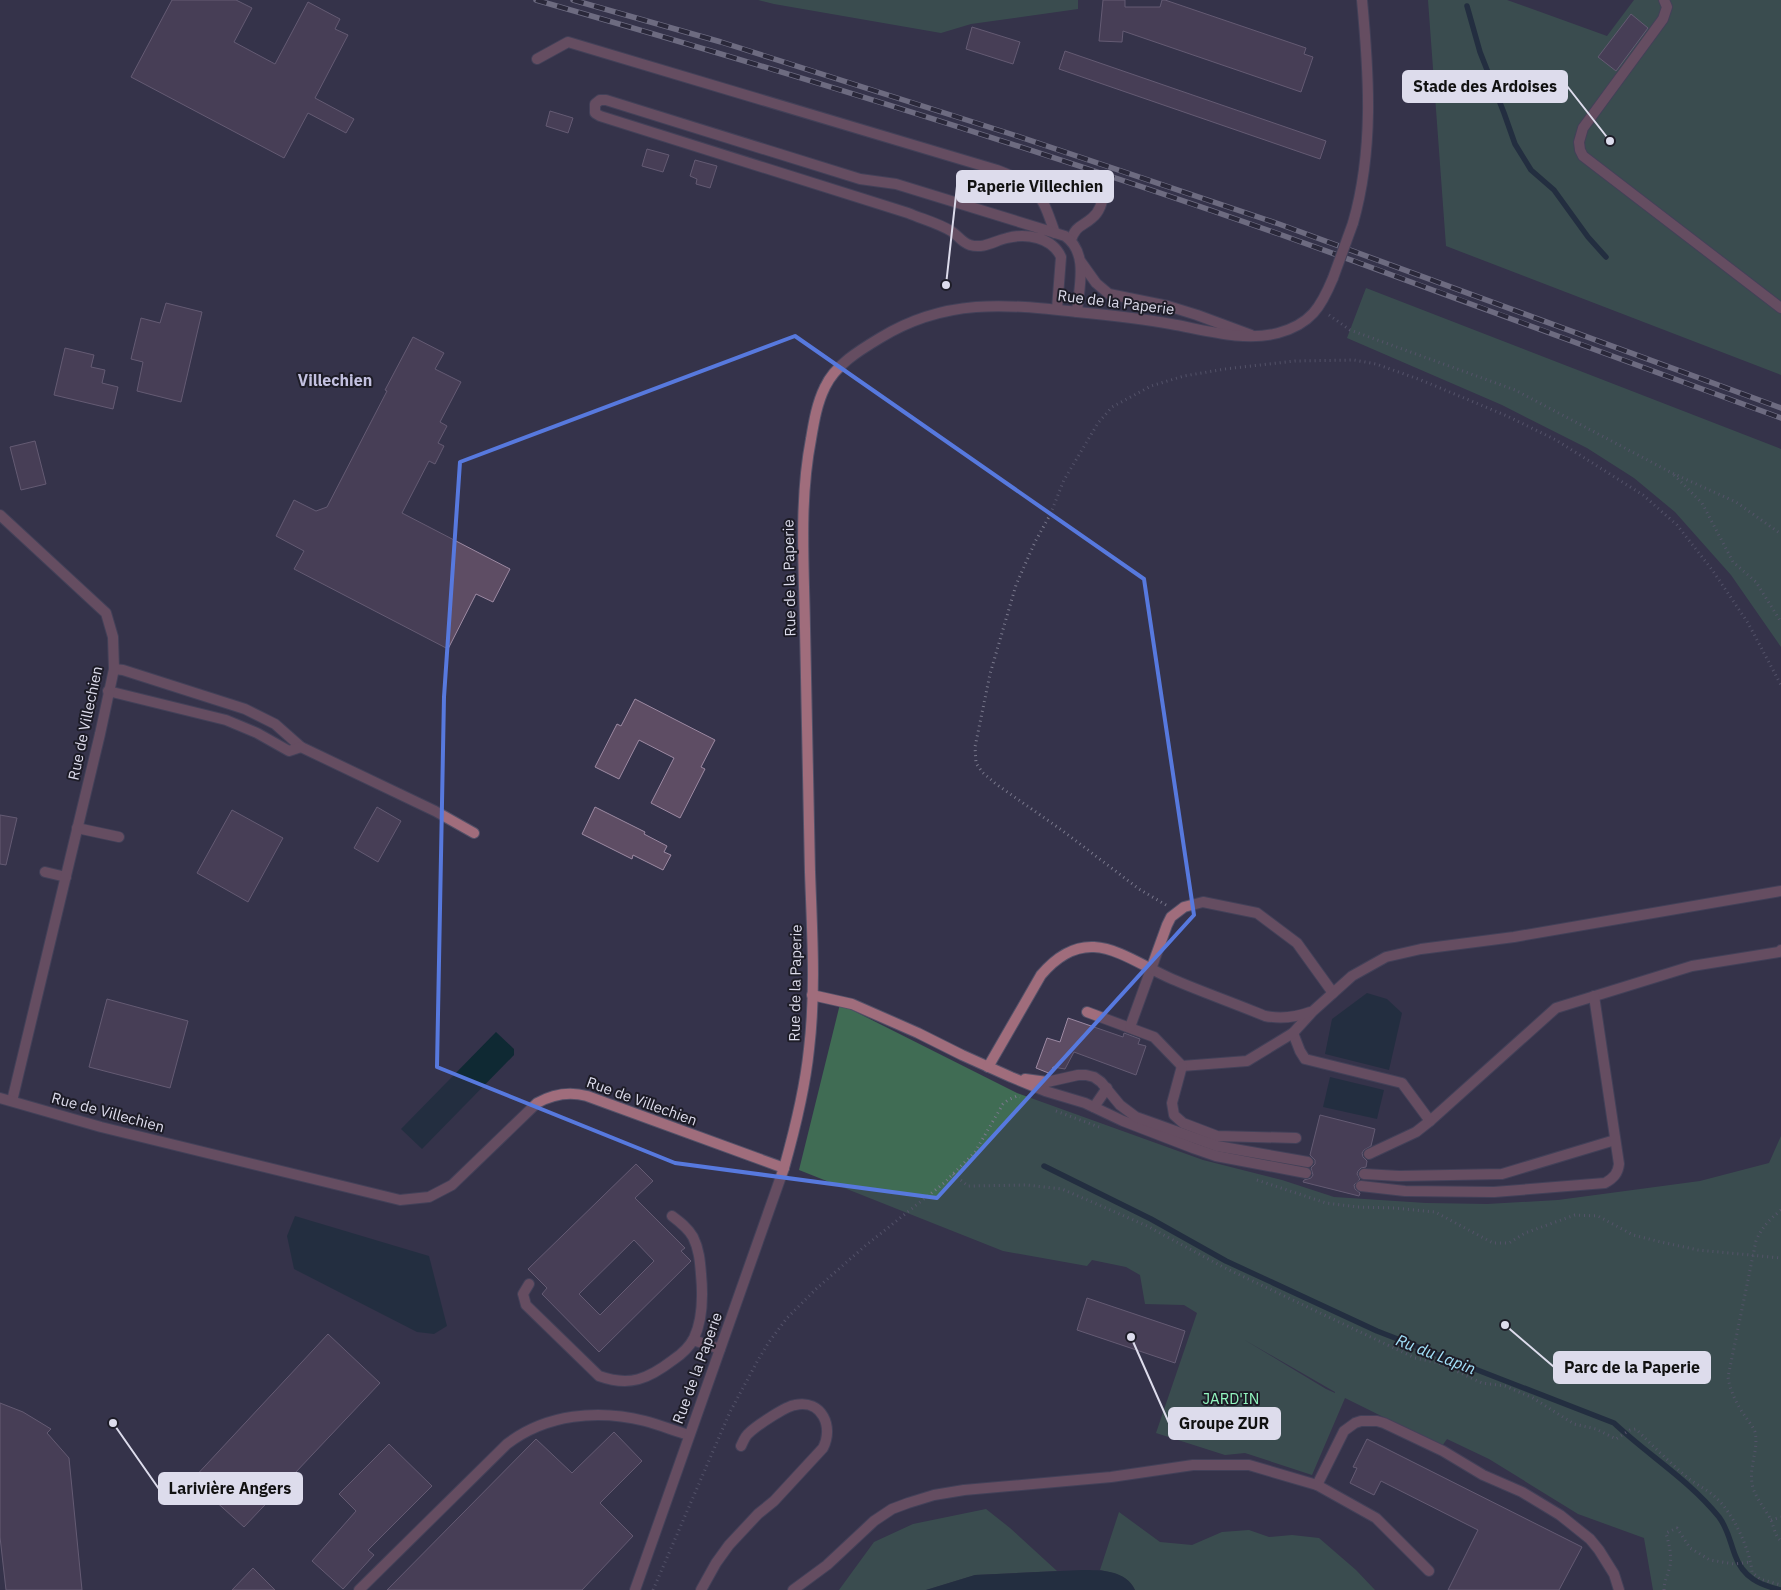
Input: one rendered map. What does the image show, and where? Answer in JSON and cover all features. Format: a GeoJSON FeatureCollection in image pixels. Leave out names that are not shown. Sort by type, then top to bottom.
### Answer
{"type":"FeatureCollection","features":[{"type":"Feature","properties":{"kind":"street","name":"Rue de la Paperie"},"geometry":{"type":"LineString","coordinates":[[635,1590],[784,1168],[797,1121],[807,1066],[812,995],[803,515],[804,487],[809,448],[820,397],[829,379],[855,355],[899,326],[936,314],[975,306],[1014,305],[1148,320],[1254,336],[1265,336],[1287,330],[1310,318],[1325,296],[1333,278],[1361,194],[1368,132],[1368,66],[1362,0]]}},
{"type":"Feature","properties":{"kind":"street"},"geometry":{"type":"LineString","coordinates":[[1664,0],[1667,7],[1663,19],[1590,116],[1580,135],[1580,150],[1583,156],[1781,308]]}},
{"type":"Feature","properties":{"kind":"street"},"geometry":{"type":"LineString","coordinates":[[537,59],[568,42],[998,170],[1018,178],[1036,190],[1046,207],[1055,233]]}},
{"type":"Feature","properties":{"kind":"street"},"geometry":{"type":"LineString","coordinates":[[1057,310],[1061,256],[1053,244],[1020,236],[1006,238],[982,246],[970,245],[943,227],[908,213],[600,116],[595,113],[594,107],[600,100],[606,100],[860,179],[896,184],[1065,236],[1078,249],[1081,262],[1077,312]]}},
{"type":"Feature","properties":{"kind":"street"},"geometry":{"type":"LineString","coordinates":[[1071,240],[1079,226],[1092,219],[1099,211],[1104,193],[1103,188],[1088,182]]}},
{"type":"Feature","properties":{"kind":"street"},"geometry":{"type":"LineString","coordinates":[[1081,262],[1096,283],[1109,294],[1168,306],[1254,336]]}},
{"type":"Feature","properties":{"kind":"street","name":"Rue de Villechien"},"geometry":{"type":"LineString","coordinates":[[0,515],[106,613],[114,637],[114,669],[100,734],[12,1102],[101,1127],[400,1200],[429,1198],[452,1184],[537,1103],[545,1098],[565,1093],[587,1096],[784,1168]]}},
{"type":"Feature","properties":{"kind":"street"},"geometry":{"type":"LineString","coordinates":[[114,669],[123,670],[245,709],[276,724],[301,747],[435,811],[474,833]]}},
{"type":"Feature","properties":{"kind":"street"},"geometry":{"type":"LineString","coordinates":[[108,691],[226,720],[257,732],[289,751],[301,747]]}},
{"type":"Feature","properties":{"kind":"street"},"geometry":{"type":"LineString","coordinates":[[77,828],[119,837]]}},
{"type":"Feature","properties":{"kind":"street"},"geometry":{"type":"LineString","coordinates":[[45,872],[66,877]]}},
{"type":"Feature","properties":{"kind":"street"},"geometry":{"type":"LineString","coordinates":[[1182,1066],[1247,1060],[1293,1033],[1313,1011],[1352,976],[1386,957],[1421,949],[1514,938],[1781,891]]}},
{"type":"Feature","properties":{"kind":"street"},"geometry":{"type":"LineString","coordinates":[[1130,1027],[1166,924],[1184,907],[1203,902],[1258,913],[1296,943],[1333,992]]}},
{"type":"Feature","properties":{"kind":"street"},"geometry":{"type":"LineString","coordinates":[[988,1066],[1041,975],[1057,959],[1077,950],[1099,947],[1120,952],[1171,979],[1265,1016],[1290,1018],[1313,1011]]}},
{"type":"Feature","properties":{"kind":"street"},"geometry":{"type":"LineString","coordinates":[[1369,1154],[1416,1132],[1556,1008],[1692,966],[1779,952],[1781,950]]}},
{"type":"Feature","properties":{"kind":"street"},"geometry":{"type":"LineString","coordinates":[[812,995],[852,1004],[918,1032],[1045,1091],[1094,1107],[1123,1121],[1216,1156],[1306,1173]]}},
{"type":"Feature","properties":{"kind":"street"},"geometry":{"type":"LineString","coordinates":[[1361,1186],[1405,1191],[1494,1192],[1606,1183],[1611,1180],[1618,1170],[1616,1140],[1594,996]]}},
{"type":"Feature","properties":{"kind":"street"},"geometry":{"type":"LineString","coordinates":[[1087,1012],[1154,1037],[1182,1066]]}},
{"type":"Feature","properties":{"kind":"street"},"geometry":{"type":"LineString","coordinates":[[1293,1033],[1305,1059],[1402,1083],[1430,1121]]}},
{"type":"Feature","properties":{"kind":"street"},"geometry":{"type":"LineString","coordinates":[[1182,1066],[1172,1103],[1174,1115],[1182,1123],[1217,1136],[1296,1138]]}},
{"type":"Feature","properties":{"kind":"street"},"geometry":{"type":"LineString","coordinates":[[1014,1078],[1047,1082],[1086,1075],[1101,1082],[1120,1105],[1136,1118],[1208,1144],[1308,1162]]}},
{"type":"Feature","properties":{"kind":"street"},"geometry":{"type":"LineString","coordinates":[[1094,1107],[1107,1088]]}},
{"type":"Feature","properties":{"kind":"street"},"geometry":{"type":"LineString","coordinates":[[0,1098],[12,1102]]}},
{"type":"Feature","properties":{"kind":"street"},"geometry":{"type":"LineString","coordinates":[[1364,1174],[1399,1176],[1502,1174],[1616,1140]]}},
{"type":"Feature","properties":{"kind":"street"},"geometry":{"type":"LineString","coordinates":[[529,1284],[523,1294],[526,1305],[599,1376],[620,1381],[644,1378],[656,1373],[685,1351],[693,1340],[701,1308],[702,1286],[699,1252],[693,1236],[687,1228],[672,1216]]}},
{"type":"Feature","properties":{"kind":"street"},"geometry":{"type":"LineString","coordinates":[[693,1340],[720,1350]]}},
{"type":"Feature","properties":{"kind":"street"},"geometry":{"type":"LineString","coordinates":[[700,1590],[716,1563],[734,1540],[758,1514],[774,1501],[823,1448],[827,1441],[828,1426],[820,1412],[813,1407],[805,1404],[796,1404],[788,1407],[748,1434],[741,1446]]}},
{"type":"Feature","properties":{"kind":"street"},"geometry":{"type":"LineString","coordinates":[[359,1590],[500,1451],[528,1430],[556,1419],[574,1416],[606,1416],[644,1421],[689,1435]]}},
{"type":"Feature","properties":{"kind":"street"},"geometry":{"type":"LineString","coordinates":[[1318,1486],[1344,1431],[1349,1426],[1369,1420],[1384,1424],[1443,1451],[1483,1475],[1522,1492],[1560,1515],[1590,1539],[1599,1550],[1611,1568],[1619,1590]]}},
{"type":"Feature","properties":{"kind":"street"},"geometry":{"type":"LineString","coordinates":[[793,1590],[827,1565],[874,1521],[892,1509],[934,1495],[964,1490],[1112,1477],[1193,1465],[1249,1465],[1318,1486],[1376,1518],[1429,1571]]}},
{"type":"Feature","properties":{"kind":"path"},"geometry":{"type":"LineString","coordinates":[[1330,315],[1350,330],[1515,390],[1672,473],[1736,502],[1781,534]]}},
{"type":"Feature","properties":{"kind":"path"},"geometry":{"type":"LineString","coordinates":[[1177,912],[1139,889],[1063,831],[996,784],[982,772],[976,763],[975,747],[990,674],[1016,585],[1035,542],[1050,515],[1064,480],[1098,423],[1112,407],[1150,386],[1184,376],[1225,369],[1295,361],[1354,360],[1376,364],[1421,380],[1507,416],[1556,440],[1643,495],[1677,525],[1713,571],[1748,623],[1781,685]]}},
{"type":"Feature","properties":{"kind":"path"},"geometry":{"type":"LineString","coordinates":[[1672,473],[1702,503],[1733,562],[1756,582],[1781,622]]}},
{"type":"Feature","properties":{"kind":"path"},"geometry":{"type":"LineString","coordinates":[[653,1590],[730,1412],[758,1360],[783,1324],[816,1289],[865,1246],[954,1174],[975,1152],[1003,1104],[1017,1096],[1026,1099]]}},
{"type":"Feature","properties":{"kind":"path"},"geometry":{"type":"LineString","coordinates":[[1051,1109],[1104,1129]]}},
{"type":"Feature","properties":{"kind":"path"},"geometry":{"type":"LineString","coordinates":[[954,1174],[968,1186],[1026,1185],[1062,1189],[1147,1226],[1223,1267],[1415,1358],[1439,1363],[1482,1382],[1505,1386],[1533,1398],[1574,1424],[1596,1430],[1616,1439],[1630,1430],[1636,1430],[1689,1480],[1715,1496],[1727,1509],[1751,1562],[1752,1572],[1760,1579],[1781,1584]]}},
{"type":"Feature","properties":{"kind":"path"},"geometry":{"type":"LineString","coordinates":[[1254,1180],[1326,1203],[1435,1212],[1493,1243],[1509,1243],[1525,1233],[1575,1215],[1598,1216],[1633,1235],[1660,1242],[1698,1250],[1781,1258]]}},
{"type":"Feature","properties":{"kind":"path"},"geometry":{"type":"LineString","coordinates":[[1781,1210],[1760,1230],[1753,1255],[1728,1377],[1730,1388],[1743,1415],[1755,1432],[1756,1446],[1752,1484],[1755,1493],[1771,1520],[1777,1538],[1781,1541]]}},
{"type":"Feature","properties":{"kind":"path"},"geometry":{"type":"LineString","coordinates":[[1771,1520],[1781,1517]]}},
{"type":"Feature","properties":{"kind":"path"},"geometry":{"type":"LineString","coordinates":[[1664,1590],[1664,1580],[1670,1565],[1670,1546],[1666,1533],[1677,1528],[1690,1548],[1710,1560],[1734,1564],[1751,1562]]}},
{"type":"Feature","properties":{"kind":"highlighted area"},"geometry":{"type":"Polygon","coordinates":[[[795,336],[1144,579],[1194,915],[937,1198],[675,1163],[437,1067],[444,697],[460,462],[795,336]]]}},
{"type":"Feature","properties":{"kind":"green space"},"geometry":{"type":"Polygon","coordinates":[[[758,0],[1078,0],[1078,9],[971,24],[941,33],[758,0]]]}},
{"type":"Feature","properties":{"kind":"green space"},"geometry":{"type":"Polygon","coordinates":[[[1428,0],[1507,0],[1607,36],[1634,0],[1781,0],[1781,375],[1446,246],[1428,0]]]}},
{"type":"Feature","properties":{"kind":"green space"},"geometry":{"type":"Polygon","coordinates":[[[1366,288],[1781,449],[1781,647],[1731,575],[1675,512],[1634,478],[1587,448],[1502,405],[1347,338],[1366,288]]]}},
{"type":"Feature","properties":{"kind":"green space","name":"JARD'IN"},"geometry":{"type":"Polygon","coordinates":[[[840,1004],[1017,1093],[1203,1160],[1282,1180],[1334,1197],[1426,1203],[1487,1204],[1558,1200],[1700,1181],[1769,1163],[1781,1136],[1781,1590],[1653,1590],[1644,1538],[1578,1514],[1489,1459],[1447,1439],[1442,1446],[1345,1398],[1312,1475],[1245,1453],[1225,1455],[1156,1433],[1197,1313],[1184,1305],[1145,1304],[1140,1275],[1126,1267],[1092,1260],[1087,1266],[1003,1251],[799,1170],[840,1004]],[[1243,1339],[1326,1389],[1335,1392],[1243,1339]]]}},
{"type":"Feature","properties":{"kind":"green space"},"geometry":{"type":"Polygon","coordinates":[[[986,1509],[1057,1571],[975,1575],[926,1590],[839,1590],[874,1542],[913,1524],[986,1509]]]}},
{"type":"Feature","properties":{"kind":"green space"},"geometry":{"type":"Polygon","coordinates":[[[1119,1512],[1160,1542],[1192,1545],[1222,1532],[1249,1530],[1269,1537],[1292,1535],[1319,1538],[1356,1570],[1375,1590],[1135,1590],[1125,1578],[1100,1570],[1119,1512]]]}},
{"type":"Feature","properties":{"kind":"water"},"geometry":{"type":"Polygon","coordinates":[[[1367,993],[1387,999],[1402,1013],[1389,1070],[1325,1054],[1332,1019],[1367,993]]]}},
{"type":"Feature","properties":{"kind":"water"},"geometry":{"type":"Polygon","coordinates":[[[496,1032],[514,1049],[514,1055],[422,1149],[401,1129],[496,1032]]]}},
{"type":"Feature","properties":{"kind":"water"},"geometry":{"type":"Polygon","coordinates":[[[1330,1077],[1384,1090],[1377,1119],[1323,1107],[1330,1077]]]}},
{"type":"Feature","properties":{"kind":"water"},"geometry":{"type":"Polygon","coordinates":[[[295,1216],[429,1256],[447,1326],[434,1334],[417,1332],[294,1269],[287,1236],[295,1216]]]}},
{"type":"Feature","properties":{"kind":"water"},"geometry":{"type":"Polygon","coordinates":[[[1082,1570],[1112,1572],[1126,1578],[1135,1590],[926,1590],[975,1575],[1082,1570]]]}},
{"type":"Feature","properties":{"kind":"building"},"geometry":{"type":"Polygon","coordinates":[[[172,0],[236,0],[252,8],[234,42],[275,64],[308,2],[340,19],[335,29],[348,35],[315,98],[354,119],[346,133],[308,113],[284,158],[131,77],[172,0]]]}},
{"type":"Feature","properties":{"kind":"building"},"geometry":{"type":"Polygon","coordinates":[[[1103,0],[1125,0],[1125,7],[1160,7],[1162,0],[1165,0],[1306,48],[1304,54],[1313,57],[1301,92],[1123,31],[1122,42],[1099,41],[1103,0]]]}},
{"type":"Feature","properties":{"kind":"building"},"geometry":{"type":"Polygon","coordinates":[[[1631,14],[1648,28],[1616,71],[1598,57],[1631,14]]]}},
{"type":"Feature","properties":{"kind":"building"},"geometry":{"type":"Polygon","coordinates":[[[972,27],[1020,42],[1013,64],[966,49],[972,27]]]}},
{"type":"Feature","properties":{"kind":"building"},"geometry":{"type":"Polygon","coordinates":[[[1065,51],[1326,141],[1320,159],[1059,69],[1065,51]]]}},
{"type":"Feature","properties":{"kind":"building"},"geometry":{"type":"Polygon","coordinates":[[[550,111],[573,118],[568,133],[546,126],[550,111]]]}},
{"type":"Feature","properties":{"kind":"building"},"geometry":{"type":"Polygon","coordinates":[[[647,149],[669,155],[663,172],[642,166],[647,149]]]}},
{"type":"Feature","properties":{"kind":"building"},"geometry":{"type":"Polygon","coordinates":[[[695,160],[717,166],[710,188],[696,184],[697,179],[690,176],[695,160]]]}},
{"type":"Feature","properties":{"kind":"building"},"geometry":{"type":"Polygon","coordinates":[[[166,303],[202,312],[181,402],[137,391],[143,362],[131,359],[141,318],[160,323],[166,303]]]}},
{"type":"Feature","properties":{"kind":"building"},"geometry":{"type":"Polygon","coordinates":[[[413,337],[444,353],[435,369],[461,382],[440,422],[447,426],[438,443],[444,446],[435,464],[429,461],[402,513],[510,569],[493,602],[476,594],[448,649],[294,569],[304,551],[276,536],[294,500],[316,511],[327,507],[413,337]]]}},
{"type":"Feature","properties":{"kind":"building"},"geometry":{"type":"Polygon","coordinates":[[[65,348],[94,355],[91,367],[105,370],[102,383],[118,387],[113,409],[54,395],[65,348]]]}},
{"type":"Feature","properties":{"kind":"building"},"geometry":{"type":"Polygon","coordinates":[[[35,441],[46,484],[21,490],[10,447],[35,441]]]}},
{"type":"Feature","properties":{"kind":"building"},"geometry":{"type":"Polygon","coordinates":[[[635,699],[715,740],[701,767],[705,769],[680,818],[651,803],[674,758],[639,740],[619,779],[595,767],[617,724],[621,726],[635,699]]]}},
{"type":"Feature","properties":{"kind":"building"},"geometry":{"type":"Polygon","coordinates":[[[377,807],[401,821],[378,862],[354,848],[377,807]]]}},
{"type":"Feature","properties":{"kind":"building"},"geometry":{"type":"Polygon","coordinates":[[[595,807],[645,832],[644,834],[667,846],[664,852],[671,855],[663,870],[633,855],[632,859],[582,834],[595,807]]]}},
{"type":"Feature","properties":{"kind":"building"},"geometry":{"type":"Polygon","coordinates":[[[232,810],[283,838],[248,902],[197,873],[232,810]]]}},
{"type":"Feature","properties":{"kind":"building"},"geometry":{"type":"Polygon","coordinates":[[[0,815],[17,818],[6,865],[0,864],[0,815]]]}},
{"type":"Feature","properties":{"kind":"building"},"geometry":{"type":"Polygon","coordinates":[[[107,999],[188,1021],[170,1088],[89,1067],[107,999]]]}},
{"type":"Feature","properties":{"kind":"building"},"geometry":{"type":"Polygon","coordinates":[[[1068,1018],[1123,1037],[1124,1033],[1140,1039],[1138,1044],[1146,1046],[1136,1075],[1074,1052],[1065,1069],[1053,1067],[1051,1074],[1036,1068],[1047,1038],[1060,1042],[1068,1018]]]}},
{"type":"Feature","properties":{"kind":"building"},"geometry":{"type":"Polygon","coordinates":[[[1320,1115],[1375,1129],[1371,1146],[1362,1153],[1367,1161],[1366,1167],[1358,1171],[1357,1174],[1360,1179],[1354,1185],[1355,1189],[1360,1193],[1359,1196],[1303,1182],[1313,1175],[1311,1168],[1315,1164],[1315,1160],[1310,1155],[1320,1115]]]}},
{"type":"Feature","properties":{"kind":"building"},"geometry":{"type":"Polygon","coordinates":[[[636,1164],[653,1181],[635,1198],[685,1248],[681,1251],[691,1261],[599,1352],[542,1294],[547,1288],[528,1269],[636,1164]],[[634,1240],[579,1294],[600,1315],[654,1261],[634,1240]]]}},
{"type":"Feature","properties":{"kind":"building"},"geometry":{"type":"Polygon","coordinates":[[[1087,1298],[1185,1331],[1175,1363],[1077,1330],[1087,1298]]]}},
{"type":"Feature","properties":{"kind":"building"},"geometry":{"type":"Polygon","coordinates":[[[328,1334],[380,1383],[244,1527],[192,1480],[328,1334]]]}},
{"type":"Feature","properties":{"kind":"building"},"geometry":{"type":"Polygon","coordinates":[[[0,1403],[23,1412],[51,1429],[47,1433],[69,1458],[82,1590],[6,1590],[0,1537],[0,1403]]]}},
{"type":"Feature","properties":{"kind":"building"},"geometry":{"type":"Polygon","coordinates":[[[614,1432],[642,1461],[600,1503],[633,1536],[582,1590],[387,1590],[536,1439],[572,1473],[614,1432]]]}},
{"type":"Feature","properties":{"kind":"building"},"geometry":{"type":"Polygon","coordinates":[[[1367,1439],[1582,1547],[1559,1590],[1448,1590],[1478,1530],[1381,1481],[1374,1495],[1350,1483],[1357,1468],[1353,1467],[1367,1439]]]}},
{"type":"Feature","properties":{"kind":"building"},"geometry":{"type":"Polygon","coordinates":[[[389,1444],[432,1486],[368,1550],[374,1555],[343,1589],[312,1561],[356,1511],[339,1494],[389,1444]]]}},
{"type":"Feature","properties":{"kind":"building"},"geometry":{"type":"Polygon","coordinates":[[[253,1568],[275,1590],[232,1590],[253,1568]]]}},
{"type":"Feature","properties":{"kind":"waterway"},"geometry":{"type":"LineString","coordinates":[[1467,6],[1480,52],[1515,144],[1531,170],[1554,190],[1588,237],[1606,257]]}},
{"type":"Feature","properties":{"kind":"waterway","name":"Ru du Lapin"},"geometry":{"type":"LineString","coordinates":[[1044,1166],[1151,1219],[1226,1261],[1377,1331],[1614,1423],[1682,1479],[1719,1517],[1727,1531],[1738,1563],[1748,1575],[1759,1583],[1781,1590]]}},
{"type":"Feature","properties":{"kind":"railway"},"geometry":{"type":"LineString","coordinates":[[536,0],[723,54],[1095,171],[1279,234],[1781,418]]}},
{"type":"Feature","properties":{"kind":"railway"},"geometry":{"type":"LineString","coordinates":[[573,0],[721,42],[1014,135],[1279,224],[1781,408]]}},
{"type":"Feature","properties":{"kind":"place","name":"Stade des Ardoises"},"geometry":{"type":"Point","coordinates":[1610,141]}},
{"type":"Feature","properties":{"kind":"place","name":"Paperie Villechien"},"geometry":{"type":"Point","coordinates":[946,285]}},
{"type":"Feature","properties":{"kind":"place","name":"Parc de la Paperie"},"geometry":{"type":"Point","coordinates":[1505,1325]}},
{"type":"Feature","properties":{"kind":"place","name":"Groupe ZUR"},"geometry":{"type":"Point","coordinates":[1131,1337]}},
{"type":"Feature","properties":{"kind":"place","name":"Larivière Angers"},"geometry":{"type":"Point","coordinates":[113,1423]}},
{"type":"Feature","properties":{"kind":"district","name":"Villechien"},"geometry":{"type":"Point","coordinates":[335,380]}}]}
